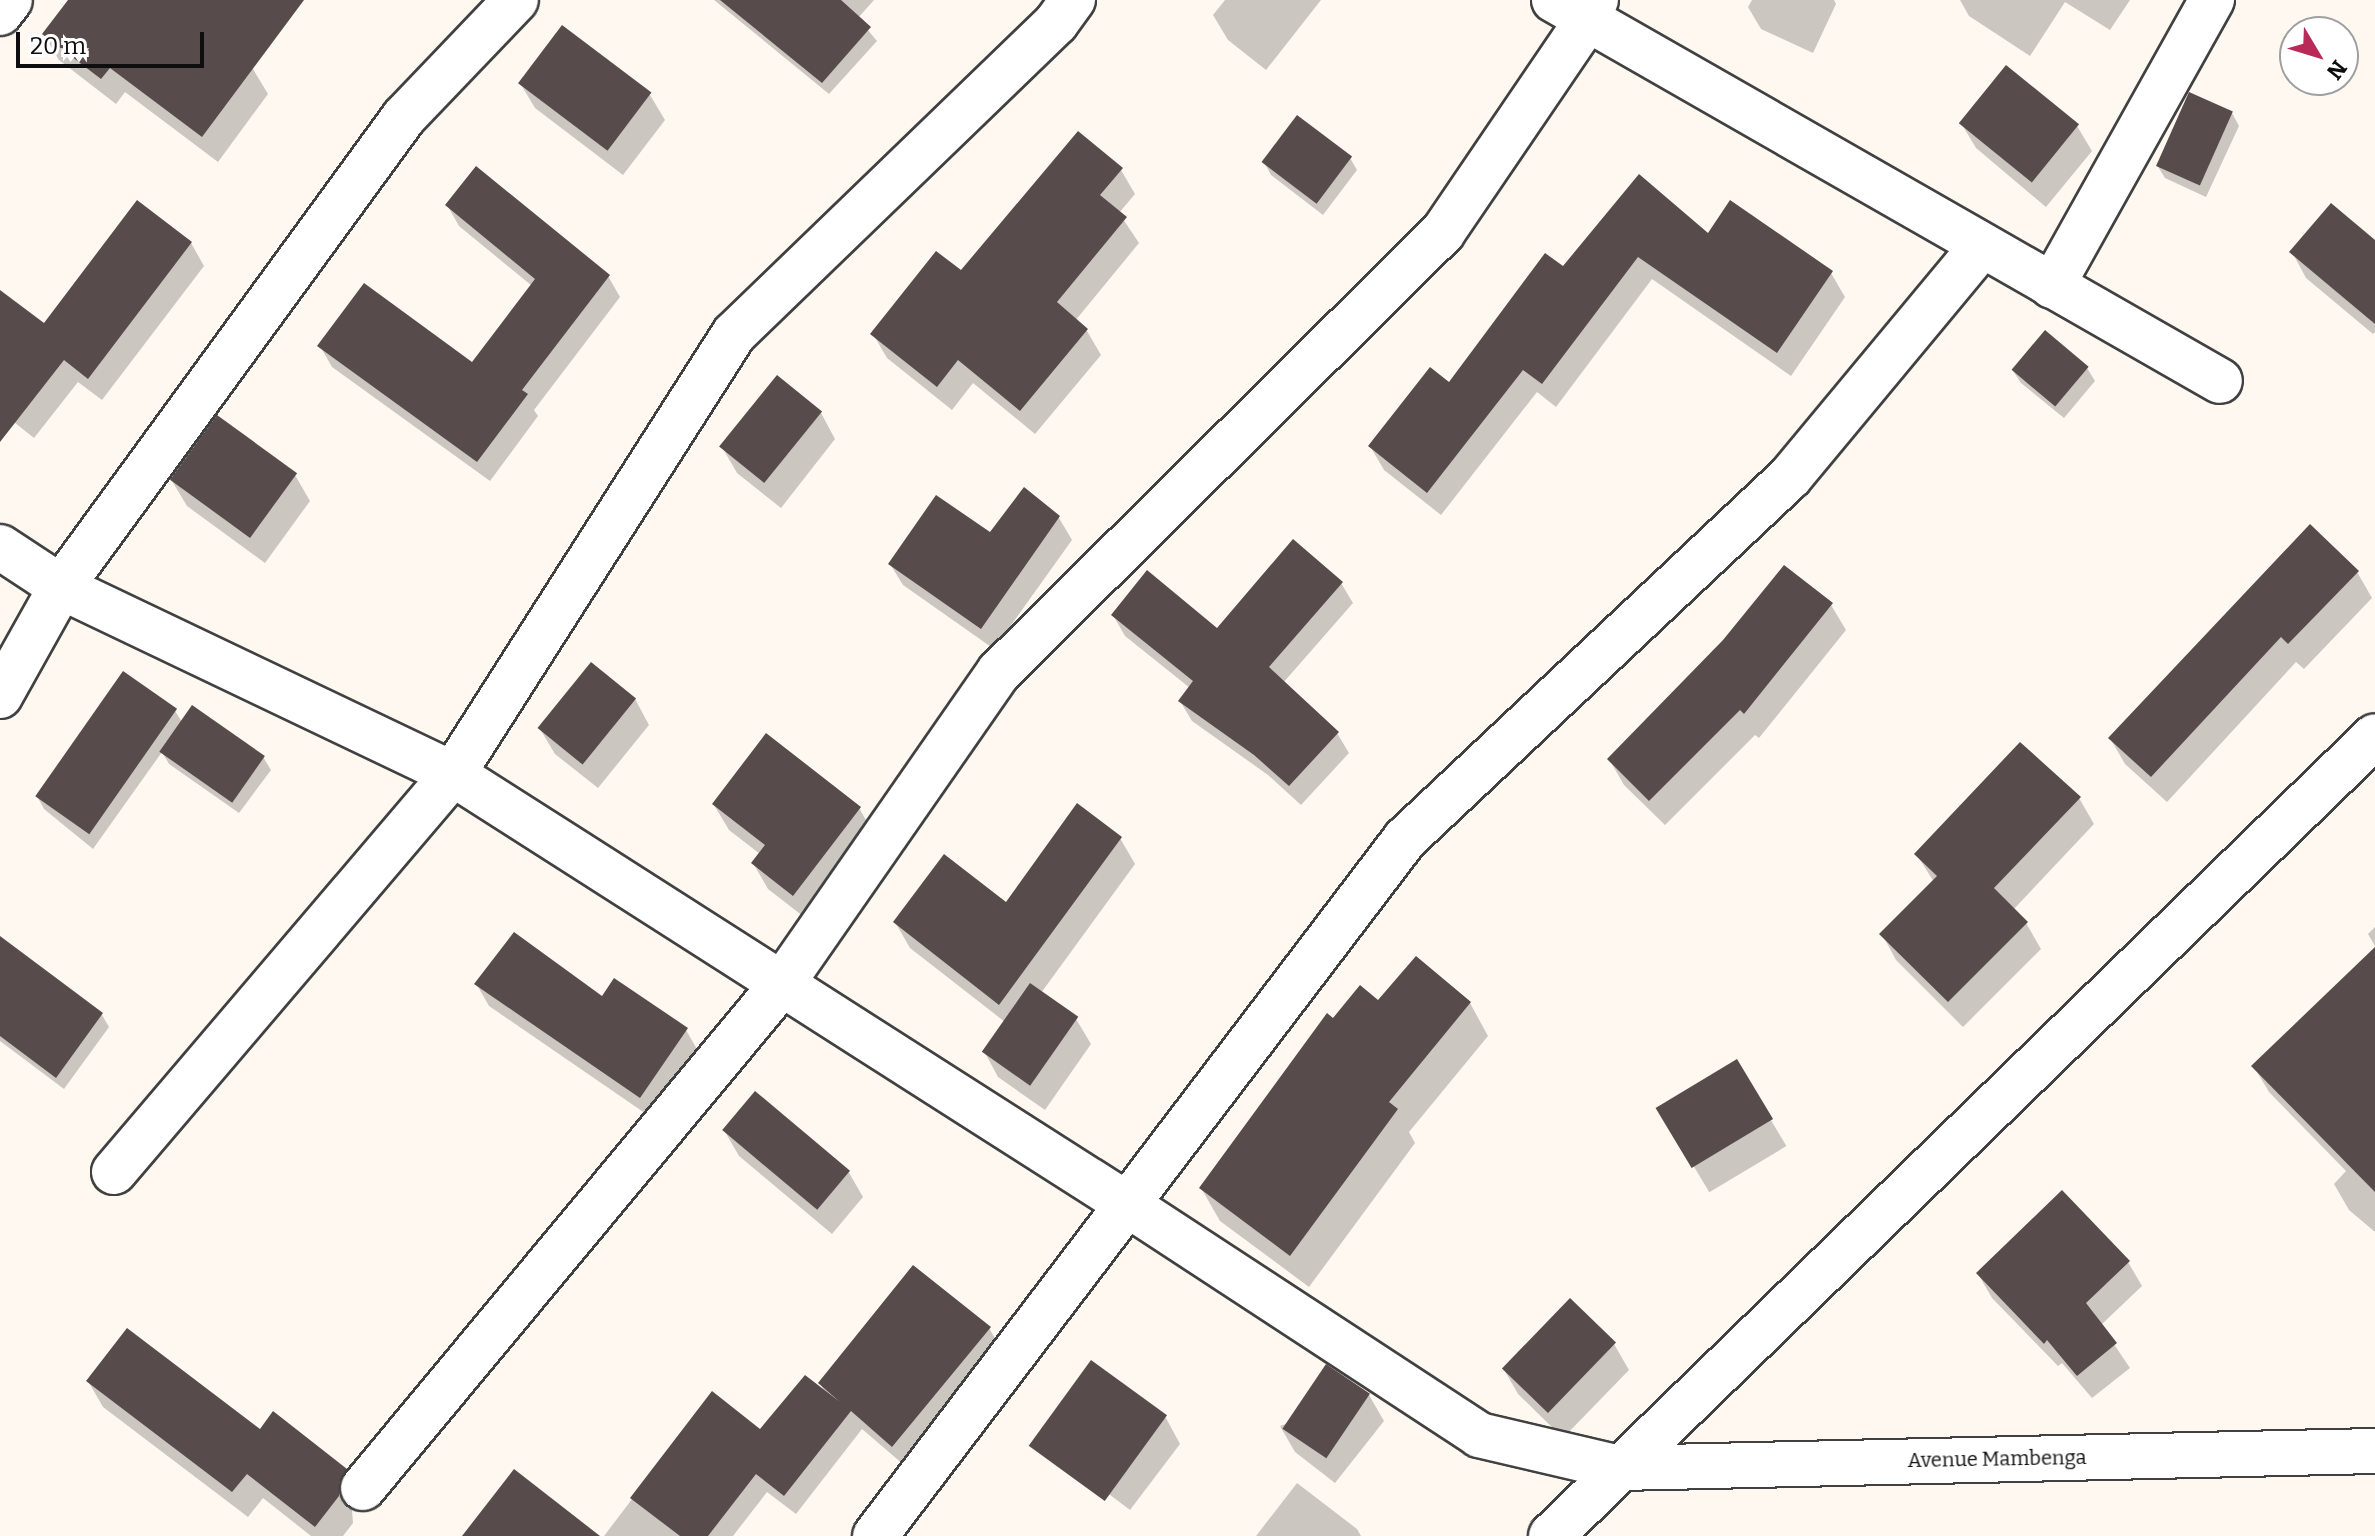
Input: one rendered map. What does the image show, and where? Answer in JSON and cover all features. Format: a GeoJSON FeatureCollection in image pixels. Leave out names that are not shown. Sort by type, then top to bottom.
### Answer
{"type":"FeatureCollection","features":[{"type":"Feature","properties":{"kind":"street"},"geometry":{"type":"LineString","coordinates":[[0,13],[10,0]]}},
{"type":"Feature","properties":{"kind":"street"},"geometry":{"type":"LineString","coordinates":[[0,696],[61,587],[404,117],[516,0]]}},
{"type":"Feature","properties":{"kind":"street"},"geometry":{"type":"LineString","coordinates":[[114,1172],[453,774],[734,334],[1056,23],[1073,0]]}},
{"type":"Feature","properties":{"kind":"street"},"geometry":{"type":"LineString","coordinates":[[2052,286],[2212,0]]}},
{"type":"Feature","properties":{"kind":"street"},"geometry":{"type":"LineString","coordinates":[[363,1488],[782,984],[999,672],[1443,232],[1579,7],[1982,246],[2220,381]]}},
{"type":"Feature","properties":{"kind":"street"},"geometry":{"type":"LineString","coordinates":[[875,1536],[1125,1203],[1405,839],[1790,477],[1982,246]]}},
{"type":"Feature","properties":{"kind":"street","name":"Avenue Mambenga"},"geometry":{"type":"LineString","coordinates":[[0,547],[61,587],[453,774],[1125,1203],[1479,1435],[1620,1468],[2374,1448]]}},
{"type":"Feature","properties":{"kind":"street"},"geometry":{"type":"LineString","coordinates":[[1551,1536],[2375,736]]}},
{"type":"Feature","properties":{"kind":"building"},"geometry":{"type":"Polygon","coordinates":[[[68,0],[304,0],[202,137],[110,68],[101,79],[42,34],[68,0]]]}},
{"type":"Feature","properties":{"kind":"building"},"geometry":{"type":"Polygon","coordinates":[[[720,0],[841,0],[871,27],[822,83],[720,0]]]}},
{"type":"Feature","properties":{"kind":"building"},"geometry":{"type":"Polygon","coordinates":[[[562,25],[651,92],[608,151],[518,83],[562,25]]]}},
{"type":"Feature","properties":{"kind":"building"},"geometry":{"type":"Polygon","coordinates":[[[2006,65],[2079,124],[2032,182],[1959,123],[2006,65]]]}},
{"type":"Feature","properties":{"kind":"building"},"geometry":{"type":"Polygon","coordinates":[[[2189,92],[2233,112],[2200,186],[2156,166],[2189,92]]]}},
{"type":"Feature","properties":{"kind":"building"},"geometry":{"type":"Polygon","coordinates":[[[1297,115],[1352,157],[1317,204],[1261,162],[1297,115]]]}},
{"type":"Feature","properties":{"kind":"building"},"geometry":{"type":"Polygon","coordinates":[[[1078,131],[1123,168],[1100,195],[1127,217],[1057,302],[1088,329],[1020,411],[958,360],[937,387],[870,334],[936,251],[961,270],[1078,131]]]}},
{"type":"Feature","properties":{"kind":"building"},"geometry":{"type":"Polygon","coordinates":[[[476,166],[610,275],[522,390],[528,394],[477,462],[317,346],[364,283],[472,362],[535,279],[445,205],[476,166]]]}},
{"type":"Feature","properties":{"kind":"building"},"geometry":{"type":"Polygon","coordinates":[[[1639,174],[1708,233],[1730,200],[1833,271],[1777,353],[1638,257],[1542,384],[1523,370],[1427,493],[1368,446],[1430,367],[1449,382],[1545,253],[1563,266],[1639,174]]]}},
{"type":"Feature","properties":{"kind":"building"},"geometry":{"type":"Polygon","coordinates":[[[137,200],[192,242],[88,379],[64,360],[0,442],[0,290],[44,323],[137,200]]]}},
{"type":"Feature","properties":{"kind":"building"},"geometry":{"type":"Polygon","coordinates":[[[2331,203],[2375,240],[2375,324],[2289,252],[2331,203]]]}},
{"type":"Feature","properties":{"kind":"building"},"geometry":{"type":"Polygon","coordinates":[[[2045,330],[2089,367],[2055,406],[2012,370],[2045,330]]]}},
{"type":"Feature","properties":{"kind":"building"},"geometry":{"type":"Polygon","coordinates":[[[777,375],[822,412],[764,483],[719,446],[777,375]]]}},
{"type":"Feature","properties":{"kind":"building"},"geometry":{"type":"Polygon","coordinates":[[[217,415],[297,473],[250,538],[170,480],[217,415]]]}},
{"type":"Feature","properties":{"kind":"building"},"geometry":{"type":"Polygon","coordinates":[[[1024,487],[1060,516],[981,629],[888,564],[936,495],[990,532],[1024,487]]]}},
{"type":"Feature","properties":{"kind":"building"},"geometry":{"type":"Polygon","coordinates":[[[2310,524],[2359,571],[2288,644],[2281,637],[2151,777],[2108,738],[2310,524]]]}},
{"type":"Feature","properties":{"kind":"building"},"geometry":{"type":"Polygon","coordinates":[[[1293,539],[1343,582],[1269,667],[1339,732],[1289,786],[1254,755],[1178,701],[1193,681],[1111,615],[1147,570],[1217,628],[1293,539]]]}},
{"type":"Feature","properties":{"kind":"building"},"geometry":{"type":"Polygon","coordinates":[[[1784,565],[1833,603],[1744,714],[1740,710],[1649,801],[1607,759],[1723,640],[1784,565]]]}},
{"type":"Feature","properties":{"kind":"building"},"geometry":{"type":"Polygon","coordinates":[[[591,662],[636,699],[583,765],[538,728],[591,662]]]}},
{"type":"Feature","properties":{"kind":"building"},"geometry":{"type":"Polygon","coordinates":[[[123,671],[177,709],[89,834],[35,796],[123,671]]]}},
{"type":"Feature","properties":{"kind":"building"},"geometry":{"type":"Polygon","coordinates":[[[192,705],[265,756],[232,803],[159,752],[192,705]]]}},
{"type":"Feature","properties":{"kind":"building"},"geometry":{"type":"Polygon","coordinates":[[[766,733],[861,807],[793,896],[751,863],[765,845],[712,804],[766,733]]]}},
{"type":"Feature","properties":{"kind":"building"},"geometry":{"type":"Polygon","coordinates":[[[2020,742],[2081,797],[1994,888],[2028,922],[1948,1002],[1879,934],[1937,876],[1914,854],[2020,742]]]}},
{"type":"Feature","properties":{"kind":"building"},"geometry":{"type":"Polygon","coordinates":[[[1077,803],[1122,837],[999,1005],[893,922],[944,854],[1006,902],[1077,803]]]}},
{"type":"Feature","properties":{"kind":"building"},"geometry":{"type":"Polygon","coordinates":[[[514,932],[602,996],[614,978],[688,1028],[640,1098],[474,984],[514,932]]]}},
{"type":"Feature","properties":{"kind":"building"},"geometry":{"type":"Polygon","coordinates":[[[0,936],[103,1013],[56,1078],[0,1036],[0,936]]]}},
{"type":"Feature","properties":{"kind":"building"},"geometry":{"type":"Polygon","coordinates":[[[2375,947],[2375,1192],[2251,1066],[2375,947]]]}},
{"type":"Feature","properties":{"kind":"building"},"geometry":{"type":"Polygon","coordinates":[[[1416,956],[1471,1002],[1389,1102],[1398,1109],[1290,1256],[1199,1188],[1327,1013],[1333,1018],[1360,985],[1378,1000],[1416,956]]]}},
{"type":"Feature","properties":{"kind":"building"},"geometry":{"type":"Polygon","coordinates":[[[1030,983],[1078,1017],[1030,1086],[982,1052],[1030,983]]]}},
{"type":"Feature","properties":{"kind":"building"},"geometry":{"type":"Polygon","coordinates":[[[1737,1059],[1773,1119],[1692,1168],[1656,1108],[1737,1059]]]}},
{"type":"Feature","properties":{"kind":"building"},"geometry":{"type":"Polygon","coordinates":[[[755,1091],[850,1171],[817,1210],[722,1130],[755,1091]]]}},
{"type":"Feature","properties":{"kind":"building"},"geometry":{"type":"Polygon","coordinates":[[[2062,1190],[2130,1261],[2086,1303],[2117,1343],[2077,1376],[2047,1340],[2044,1344],[1976,1273],[2062,1190]]]}},
{"type":"Feature","properties":{"kind":"building"},"geometry":{"type":"Polygon","coordinates":[[[913,1265],[991,1327],[892,1447],[851,1411],[784,1496],[756,1474],[708,1536],[680,1536],[630,1498],[712,1391],[760,1429],[805,1375],[840,1402],[818,1383],[913,1265]]]}},
{"type":"Feature","properties":{"kind":"building"},"geometry":{"type":"Polygon","coordinates":[[[1570,1298],[1616,1342],[1548,1413],[1502,1368],[1570,1298]]]}},
{"type":"Feature","properties":{"kind":"building"},"geometry":{"type":"Polygon","coordinates":[[[127,1328],[260,1429],[273,1411],[347,1469],[339,1483],[339,1496],[315,1527],[247,1474],[232,1492],[86,1381],[127,1328]]]}},
{"type":"Feature","properties":{"kind":"building"},"geometry":{"type":"Polygon","coordinates":[[[1091,1360],[1167,1415],[1105,1501],[1029,1446],[1091,1360]]]}},
{"type":"Feature","properties":{"kind":"building"},"geometry":{"type":"Polygon","coordinates":[[[1326,1364],[1370,1394],[1326,1458],[1282,1429],[1326,1364]]]}},
{"type":"Feature","properties":{"kind":"building"},"geometry":{"type":"Polygon","coordinates":[[[514,1469],[600,1536],[462,1536],[514,1469]]]}}]}
